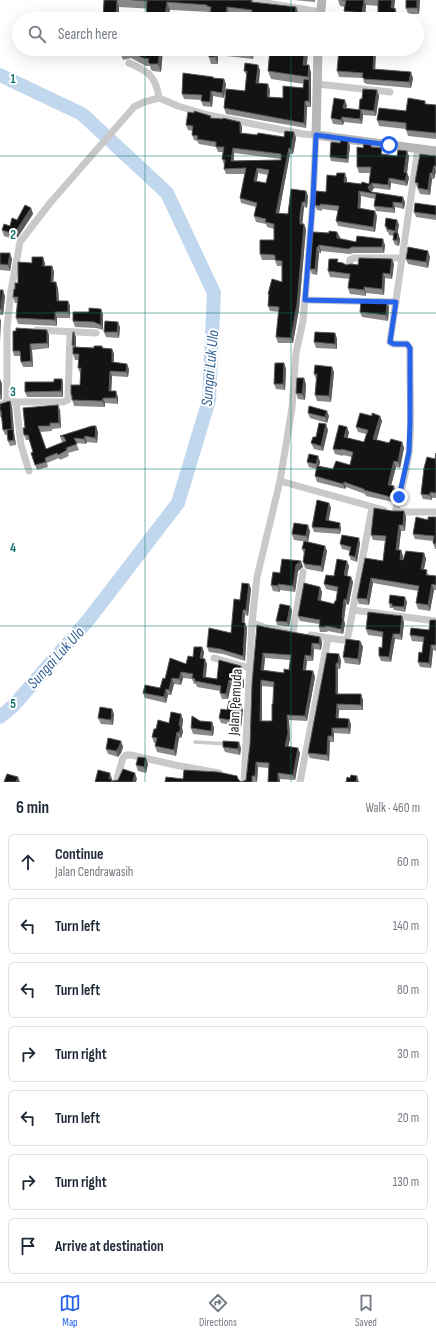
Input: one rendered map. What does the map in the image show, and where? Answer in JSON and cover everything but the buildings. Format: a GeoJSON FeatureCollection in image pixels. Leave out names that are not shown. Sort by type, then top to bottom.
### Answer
{"type":"FeatureCollection","features":[{"type":"Feature","properties":{"kind":"main road"},"geometry":{"type":"LineString","coordinates":[[320,12],[322,0]]}},
{"type":"Feature","properties":{"kind":"main road"},"geometry":{"type":"LineString","coordinates":[[318,56],[316,135],[436,151]]}},
{"type":"Feature","properties":{"kind":"street"},"geometry":{"type":"LineString","coordinates":[[249,0],[306,12]]}},
{"type":"Feature","properties":{"kind":"street"},"geometry":{"type":"LineString","coordinates":[[129,63],[142,68],[152,76],[158,88],[159,98]]}},
{"type":"Feature","properties":{"kind":"street"},"geometry":{"type":"LineString","coordinates":[[317,84],[390,92]]}},
{"type":"Feature","properties":{"kind":"street"},"geometry":{"type":"LineString","coordinates":[[70,332],[68,400],[63,402],[3,403],[8,291],[19,246],[23,238],[50,203],[134,108],[144,102],[159,98],[178,106],[208,115],[303,134],[316,135]]}},
{"type":"Feature","properties":{"kind":"street","name":"Jalan Pemuda"},"geometry":{"type":"LineString","coordinates":[[239,778],[244,745],[252,623],[257,578],[280,481],[292,408],[296,353],[303,321],[313,199],[316,135]]}},
{"type":"Feature","properties":{"kind":"street"},"geometry":{"type":"LineString","coordinates":[[395,512],[409,452],[410,348],[407,344],[394,344],[390,342],[402,258],[407,198],[418,148]]}},
{"type":"Feature","properties":{"kind":"street"},"geometry":{"type":"LineString","coordinates":[[349,266],[350,260],[354,258],[402,258]]}},
{"type":"Feature","properties":{"kind":"street"},"geometry":{"type":"LineString","coordinates":[[305,300],[396,302]]}},
{"type":"Feature","properties":{"kind":"street"},"geometry":{"type":"LineString","coordinates":[[7,328],[15,329]]}},
{"type":"Feature","properties":{"kind":"street"},"geometry":{"type":"LineString","coordinates":[[31,330],[96,333]]}},
{"type":"Feature","properties":{"kind":"street"},"geometry":{"type":"LineString","coordinates":[[16,402],[21,445],[29,471]]}},
{"type":"Feature","properties":{"kind":"street"},"geometry":{"type":"LineString","coordinates":[[280,481],[372,508],[395,512],[436,512]]}},
{"type":"Feature","properties":{"kind":"street"},"geometry":{"type":"LineString","coordinates":[[252,623],[267,628],[328,638],[346,639],[348,636],[372,508]]}},
{"type":"Feature","properties":{"kind":"street"},"geometry":{"type":"LineString","coordinates":[[299,633],[303,572]]}},
{"type":"Feature","properties":{"kind":"street"},"geometry":{"type":"LineString","coordinates":[[353,610],[436,621]]}},
{"type":"Feature","properties":{"kind":"street"},"geometry":{"type":"LineString","coordinates":[[300,782],[328,638]]}},
{"type":"Feature","properties":{"kind":"street"},"geometry":{"type":"LineString","coordinates":[[214,658],[250,668]]}},
{"type":"Feature","properties":{"kind":"street"},"geometry":{"type":"LineString","coordinates":[[116,782],[123,758],[126,755],[239,778]]}},
{"type":"Feature","properties":{"kind":"lane"},"geometry":{"type":"LineString","coordinates":[[195,742],[234,744]]}},
{"type":"Feature","properties":{"kind":"waterway","name":"Sungai Luk Ulo"},"geometry":{"type":"LineString","coordinates":[[0,75],[82,114],[167,193],[214,293],[209,400],[178,503],[89,619],[14,705],[0,717]]}},
{"type":"Feature","properties":{"kind":"route"},"geometry":{"type":"LineString","coordinates":[[389,145],[316,135],[313,199],[305,300],[396,302],[390,342],[394,344],[407,344],[410,348],[409,452],[399,497]]}}]}
